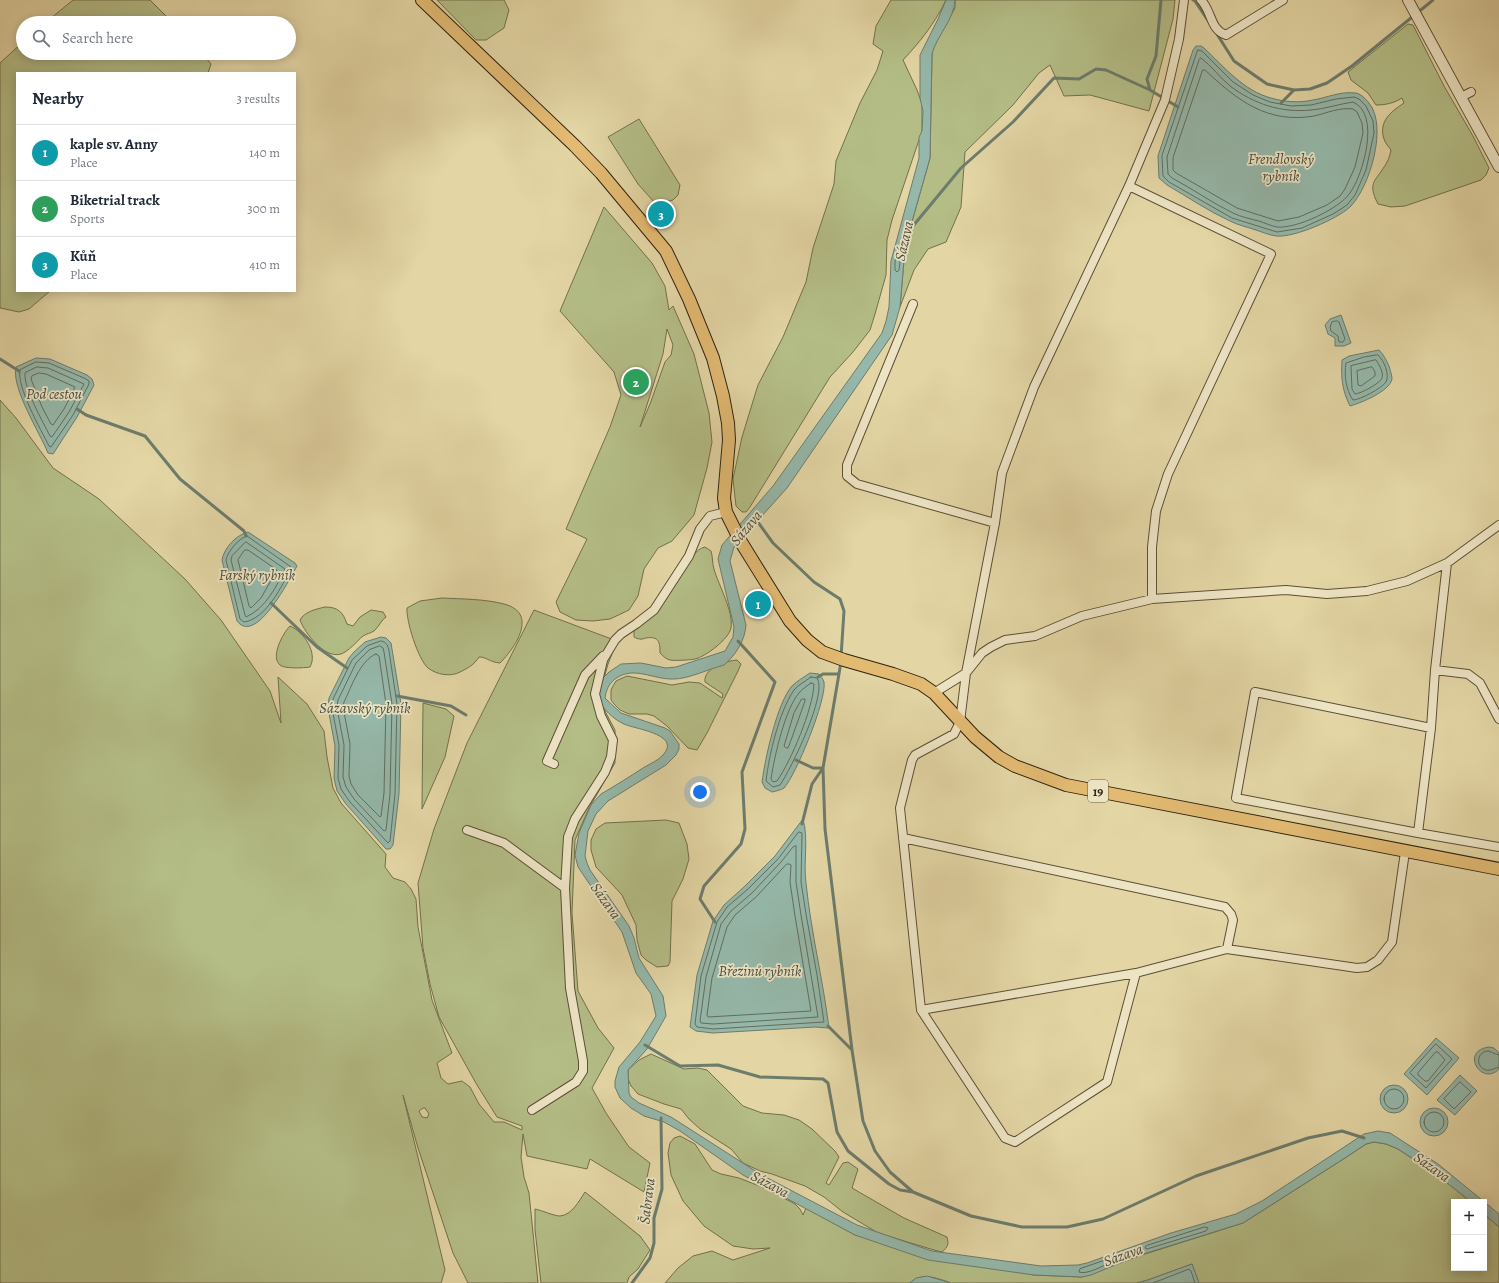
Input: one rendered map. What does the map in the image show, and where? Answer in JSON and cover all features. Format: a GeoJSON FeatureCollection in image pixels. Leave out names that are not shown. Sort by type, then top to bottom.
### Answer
{"type":"FeatureCollection","features":[{"type":"Feature","properties":{"kind":"main road","name":"19"},"geometry":{"type":"LineString","coordinates":[[422,0],[601,172],[666,251],[710,352],[723,396],[728,423],[724,498],[726,512],[741,542],[790,621],[807,640],[822,652],[920,684],[934,693],[985,747],[1015,766],[1066,785],[1405,852],[1499,869]]}},
{"type":"Feature","properties":{"kind":"street"},"geometry":{"type":"LineString","coordinates":[[1136,973],[1107,1082],[1015,1142],[1005,1138],[921,1010],[900,808],[912,760],[915,755],[954,734],[960,722],[966,673],[995,523],[1002,472],[1034,388],[1129,186],[1165,100],[1179,39],[1184,0]]}},
{"type":"Feature","properties":{"kind":"street"},"geometry":{"type":"LineString","coordinates":[[1201,0],[1205,4],[1215,28],[1226,35],[1283,0]]}},
{"type":"Feature","properties":{"kind":"street"},"geometry":{"type":"LineString","coordinates":[[1408,0],[1499,167]]}},
{"type":"Feature","properties":{"kind":"street"},"geometry":{"type":"LineString","coordinates":[[1461,97],[1471,92]]}},
{"type":"Feature","properties":{"kind":"street"},"geometry":{"type":"LineString","coordinates":[[1129,186],[1271,254],[1168,474],[1156,510],[1152,547],[1152,599]]}},
{"type":"Feature","properties":{"kind":"street"},"geometry":{"type":"LineString","coordinates":[[913,304],[847,465],[846,476],[857,484],[995,523]]}},
{"type":"Feature","properties":{"kind":"street"},"geometry":{"type":"LineString","coordinates":[[554,764],[547,761],[585,675],[621,634],[654,610],[689,556],[700,528],[710,516],[726,512]]}},
{"type":"Feature","properties":{"kind":"street"},"geometry":{"type":"LineString","coordinates":[[934,693],[966,673],[982,653],[1005,640],[1035,636],[1082,616],[1152,599],[1286,590],[1327,594],[1367,591],[1407,581],[1447,563],[1499,526]]}},
{"type":"Feature","properties":{"kind":"street"},"geometry":{"type":"LineString","coordinates":[[1418,833],[1431,728],[1435,670],[1447,563]]}},
{"type":"Feature","properties":{"kind":"street"},"geometry":{"type":"LineString","coordinates":[[532,1110],[576,1082],[583,1071],[583,1061],[570,988],[565,888],[568,837],[575,819],[605,772],[611,757],[613,740],[601,716],[595,694],[602,660],[607,651]]}},
{"type":"Feature","properties":{"kind":"street"},"geometry":{"type":"LineString","coordinates":[[1435,670],[1468,674],[1480,683],[1499,719]]}},
{"type":"Feature","properties":{"kind":"street"},"geometry":{"type":"LineString","coordinates":[[1431,728],[1255,692],[1236,798],[1499,847]]}},
{"type":"Feature","properties":{"kind":"street"},"geometry":{"type":"LineString","coordinates":[[467,830],[504,843],[565,888]]}},
{"type":"Feature","properties":{"kind":"street"},"geometry":{"type":"LineString","coordinates":[[903,838],[1225,907],[1231,914],[1233,920],[1227,949]]}},
{"type":"Feature","properties":{"kind":"street"},"geometry":{"type":"LineString","coordinates":[[921,1010],[1136,973],[1227,949],[1357,968],[1367,967],[1378,960],[1392,942],[1405,852]]}},
{"type":"Feature","properties":{"kind":"green space"},"geometry":{"type":"Polygon","coordinates":[[[73,0],[150,0],[166,16],[54,16],[73,0]]]}},
{"type":"Feature","properties":{"kind":"green space"},"geometry":{"type":"Polygon","coordinates":[[[437,0],[504,0],[509,10],[504,28],[486,40],[476,40],[437,0]]]}},
{"type":"Feature","properties":{"kind":"green space"},"geometry":{"type":"Polygon","coordinates":[[[891,0],[946,0],[927,32],[903,60],[922,104],[922,131],[892,220],[887,240],[886,275],[875,314],[870,330],[853,352],[830,377],[750,507],[746,512],[742,512],[736,506],[733,479],[742,437],[758,385],[783,337],[806,282],[813,248],[834,184],[836,161],[860,103],[877,70],[883,51],[873,44],[876,26],[891,0]]]}},
{"type":"Feature","properties":{"kind":"green space"},"geometry":{"type":"Polygon","coordinates":[[[955,0],[1175,0],[1173,19],[1149,111],[1090,95],[1064,96],[1050,65],[1039,73],[1013,105],[965,152],[961,207],[946,242],[928,249],[914,270],[900,307],[904,260],[911,225],[930,158],[933,47],[955,8],[955,0]]]}},
{"type":"Feature","properties":{"kind":"green space"},"geometry":{"type":"Polygon","coordinates":[[[1408,24],[1413,25],[1444,86],[1473,136],[1489,168],[1486,175],[1481,180],[1405,206],[1391,207],[1378,204],[1373,186],[1374,182],[1388,161],[1391,150],[1384,139],[1383,127],[1387,117],[1404,103],[1402,98],[1383,105],[1376,105],[1368,93],[1351,80],[1348,72],[1408,24]]]}},
{"type":"Feature","properties":{"kind":"green space"},"geometry":{"type":"Polygon","coordinates":[[[16,48],[16,60],[208,60],[211,64],[208,72],[16,72],[16,292],[49,292],[29,309],[19,312],[0,308],[0,63],[16,48]]]}},
{"type":"Feature","properties":{"kind":"green space"},"geometry":{"type":"Polygon","coordinates":[[[639,119],[680,185],[678,195],[673,200],[662,203],[654,202],[638,184],[608,137],[639,119]]]}},
{"type":"Feature","properties":{"kind":"green space"},"geometry":{"type":"Polygon","coordinates":[[[604,207],[652,263],[665,286],[669,310],[673,306],[694,354],[709,413],[712,442],[707,468],[694,515],[672,541],[658,548],[644,569],[638,596],[629,610],[610,619],[593,621],[576,620],[560,612],[556,602],[587,539],[566,529],[610,427],[621,395],[614,372],[560,311],[604,207]],[[667,329],[663,354],[640,427],[665,362],[671,355],[673,345],[667,329]]]}},
{"type":"Feature","properties":{"kind":"green space"},"geometry":{"type":"Polygon","coordinates":[[[0,400],[16,418],[53,468],[99,499],[185,579],[221,620],[270,691],[281,723],[278,677],[307,704],[324,731],[333,788],[341,803],[386,854],[385,867],[393,878],[405,882],[411,889],[416,899],[418,927],[432,1000],[452,1053],[437,1063],[441,1078],[448,1084],[462,1081],[470,1087],[479,1104],[494,1122],[504,1122],[522,1130],[522,1126],[497,1117],[477,1085],[439,1017],[430,984],[423,948],[418,883],[434,829],[467,743],[534,610],[617,641],[608,664],[599,696],[615,730],[615,763],[589,808],[575,840],[572,913],[578,991],[598,1028],[614,1048],[592,1088],[606,1113],[629,1147],[650,1163],[644,1192],[590,1159],[587,1169],[527,1156],[523,1134],[521,1157],[524,1177],[529,1193],[538,1283],[468,1283],[453,1253],[418,1148],[403,1095],[445,1270],[441,1283],[0,1283],[0,400]],[[425,1108],[419,1111],[422,1117],[427,1118],[429,1114],[425,1108]]]}},
{"type":"Feature","properties":{"kind":"green space"},"geometry":{"type":"Polygon","coordinates":[[[705,547],[711,551],[714,569],[730,614],[731,628],[726,637],[705,655],[693,659],[670,660],[660,653],[660,646],[656,639],[636,638],[634,637],[634,630],[655,608],[681,576],[696,552],[705,547]]]}},
{"type":"Feature","properties":{"kind":"green space"},"geometry":{"type":"Polygon","coordinates":[[[442,598],[497,602],[514,609],[520,615],[522,623],[521,631],[512,649],[500,663],[479,657],[466,669],[456,674],[448,675],[428,668],[420,657],[413,640],[408,622],[407,608],[420,601],[442,598]]]}},
{"type":"Feature","properties":{"kind":"green space"},"geometry":{"type":"Polygon","coordinates":[[[325,607],[337,609],[344,616],[347,624],[353,626],[360,617],[371,610],[383,612],[386,617],[374,631],[363,636],[350,649],[344,653],[335,655],[328,653],[316,644],[306,632],[300,620],[307,613],[325,607]]]}},
{"type":"Feature","properties":{"kind":"green space"},"geometry":{"type":"Polygon","coordinates":[[[290,626],[305,638],[311,649],[312,661],[310,667],[286,667],[280,665],[277,661],[277,651],[281,639],[290,626]]]}},
{"type":"Feature","properties":{"kind":"green space"},"geometry":{"type":"Polygon","coordinates":[[[737,660],[741,664],[738,671],[697,750],[688,748],[667,726],[654,716],[647,714],[629,714],[620,710],[611,700],[611,690],[616,681],[627,676],[672,685],[689,682],[700,683],[722,698],[723,694],[705,682],[705,677],[711,669],[716,666],[737,660]]]}},
{"type":"Feature","properties":{"kind":"green space"},"geometry":{"type":"Polygon","coordinates":[[[423,703],[446,709],[454,716],[445,757],[422,809],[423,703]]]}},
{"type":"Feature","properties":{"kind":"green space"},"geometry":{"type":"Polygon","coordinates":[[[666,820],[679,823],[687,844],[689,859],[683,879],[672,901],[670,962],[668,966],[657,967],[641,955],[637,940],[636,925],[622,895],[596,867],[591,850],[591,840],[596,829],[605,823],[666,820]]]}},
{"type":"Feature","properties":{"kind":"green space"},"geometry":{"type":"Polygon","coordinates":[[[651,1054],[684,1069],[698,1068],[707,1070],[743,1106],[762,1113],[784,1115],[799,1120],[812,1129],[835,1151],[839,1157],[826,1183],[829,1185],[843,1163],[848,1162],[858,1169],[852,1188],[904,1218],[947,1237],[947,1247],[942,1252],[878,1233],[843,1212],[824,1197],[805,1186],[760,1171],[743,1163],[731,1149],[700,1129],[681,1109],[638,1094],[631,1086],[628,1079],[628,1070],[639,1060],[651,1054]]]}},
{"type":"Feature","properties":{"kind":"green space"},"geometry":{"type":"Polygon","coordinates":[[[680,1136],[695,1144],[712,1170],[721,1174],[739,1178],[767,1189],[795,1204],[803,1215],[806,1208],[855,1235],[1034,1275],[1082,1277],[1142,1255],[1243,1223],[1366,1144],[1374,1142],[1386,1144],[1398,1149],[1439,1176],[1467,1199],[1451,1199],[1451,1271],[1487,1271],[1487,1217],[1499,1227],[1499,1283],[1199,1283],[1192,1264],[1137,1283],[951,1283],[935,1278],[925,1277],[910,1283],[665,1283],[678,1268],[693,1256],[712,1251],[733,1260],[770,1248],[753,1249],[733,1246],[704,1226],[683,1201],[671,1175],[668,1153],[670,1143],[674,1138],[680,1136]]]}},
{"type":"Feature","properties":{"kind":"green space"},"geometry":{"type":"Polygon","coordinates":[[[585,1192],[640,1236],[650,1250],[638,1269],[629,1277],[627,1283],[541,1283],[535,1230],[535,1209],[557,1216],[564,1215],[575,1207],[585,1192]]]}},
{"type":"Feature","properties":{"kind":"water","name":"Sázava"},"geometry":{"type":"Polygon","coordinates":[[[946,0],[955,0],[952,14],[934,47],[932,54],[930,158],[911,225],[904,260],[900,307],[892,335],[787,488],[734,547],[730,561],[746,625],[742,642],[736,652],[724,665],[680,679],[666,679],[644,674],[629,673],[615,679],[609,685],[606,692],[605,698],[621,713],[665,728],[670,731],[679,744],[679,749],[676,755],[666,765],[608,801],[596,814],[588,831],[585,856],[590,870],[629,926],[639,958],[663,996],[666,1016],[647,1049],[628,1070],[629,1093],[631,1097],[639,1103],[671,1117],[760,1174],[857,1225],[932,1251],[1041,1266],[1078,1265],[1087,1263],[1171,1233],[1236,1214],[1262,1201],[1364,1134],[1378,1131],[1390,1133],[1438,1164],[1481,1199],[1467,1199],[1436,1174],[1398,1149],[1386,1144],[1374,1142],[1366,1144],[1243,1223],[1137,1256],[1091,1275],[1082,1277],[1034,1275],[928,1260],[855,1235],[743,1175],[680,1131],[664,1122],[644,1116],[631,1108],[620,1098],[615,1087],[619,1067],[640,1042],[656,1016],[651,994],[636,973],[622,932],[578,867],[575,855],[579,833],[591,805],[601,794],[659,759],[667,748],[666,742],[662,737],[646,730],[624,724],[612,717],[598,699],[603,678],[621,664],[641,663],[666,668],[676,667],[725,651],[733,637],[734,627],[718,559],[722,545],[773,486],[882,333],[886,321],[889,307],[891,261],[919,158],[919,137],[922,131],[923,111],[920,98],[920,55],[946,0]]]}},
{"type":"Feature","properties":{"kind":"water","name":"Frendlovský rybník"},"geometry":{"type":"Polygon","coordinates":[[[1196,46],[1201,46],[1204,48],[1243,84],[1261,95],[1271,98],[1303,102],[1339,94],[1357,93],[1363,96],[1369,103],[1374,113],[1377,126],[1377,141],[1370,171],[1364,186],[1350,207],[1344,212],[1315,227],[1293,234],[1276,236],[1239,225],[1222,217],[1167,185],[1159,178],[1158,156],[1193,50],[1196,46]]]}},
{"type":"Feature","properties":{"kind":"water"},"geometry":{"type":"Polygon","coordinates":[[[1341,315],[1351,343],[1344,346],[1335,346],[1335,338],[1328,334],[1325,325],[1330,319],[1341,315]]]}},
{"type":"Feature","properties":{"kind":"water"},"geometry":{"type":"Polygon","coordinates":[[[1379,350],[1389,366],[1392,377],[1390,383],[1381,392],[1350,406],[1345,395],[1343,384],[1342,360],[1349,356],[1379,350]]]}},
{"type":"Feature","properties":{"kind":"water","name":"Pod cestou"},"geometry":{"type":"Polygon","coordinates":[[[36,358],[50,359],[87,375],[92,379],[94,385],[77,417],[53,454],[48,453],[27,410],[16,376],[16,367],[36,358]]]}},
{"type":"Feature","properties":{"kind":"water","name":"Farský rybník"},"geometry":{"type":"Polygon","coordinates":[[[248,532],[295,563],[297,566],[272,607],[253,625],[245,626],[237,621],[222,560],[225,551],[231,543],[239,536],[248,532]]]}},
{"type":"Feature","properties":{"kind":"water","name":"Sázavský rybník"},"geometry":{"type":"Polygon","coordinates":[[[381,637],[386,638],[391,643],[401,704],[399,794],[393,845],[390,849],[386,849],[346,804],[337,791],[334,778],[335,746],[328,708],[329,698],[349,658],[365,642],[381,637]]]}},
{"type":"Feature","properties":{"kind":"water"},"geometry":{"type":"Polygon","coordinates":[[[810,673],[819,674],[824,682],[824,691],[816,720],[803,753],[789,780],[784,788],[772,792],[765,788],[762,782],[772,732],[781,705],[792,686],[810,673]]]}},
{"type":"Feature","properties":{"kind":"water","name":"Březinů rybník"},"geometry":{"type":"Polygon","coordinates":[[[803,819],[806,835],[805,875],[808,901],[829,1028],[815,1027],[713,1033],[696,1031],[690,1027],[697,975],[713,921],[724,905],[775,856],[803,819]]]}},
{"type":"Feature","properties":{"kind":"water"},"geometry":{"type":"Polygon","coordinates":[[[1436,1038],[1459,1058],[1427,1095],[1404,1074],[1436,1038]]]}},
{"type":"Feature","properties":{"kind":"water"},"geometry":{"type":"Polygon","coordinates":[[[1489,1047],[1494,1048],[1499,1053],[1499,1069],[1492,1073],[1486,1074],[1480,1071],[1474,1060],[1480,1050],[1489,1047]]]}},
{"type":"Feature","properties":{"kind":"water"},"geometry":{"type":"Polygon","coordinates":[[[1460,1075],[1477,1091],[1455,1115],[1437,1100],[1460,1075]]]}},
{"type":"Feature","properties":{"kind":"water"},"geometry":{"type":"Polygon","coordinates":[[[1394,1085],[1404,1089],[1408,1099],[1404,1109],[1394,1113],[1384,1109],[1380,1099],[1384,1089],[1394,1085]]]}},
{"type":"Feature","properties":{"kind":"water"},"geometry":{"type":"Polygon","coordinates":[[[1434,1108],[1444,1112],[1448,1122],[1444,1132],[1434,1136],[1424,1132],[1420,1122],[1424,1112],[1434,1108]]]}},
{"type":"Feature","properties":{"kind":"water"},"geometry":{"type":"Polygon","coordinates":[[[1487,1204],[1499,1214],[1499,1227],[1487,1217],[1487,1204]]]}},
{"type":"Feature","properties":{"kind":"water"},"geometry":{"type":"Polygon","coordinates":[[[1192,1264],[1199,1283],[1137,1283],[1148,1280],[1192,1264]]]}},
{"type":"Feature","properties":{"kind":"water"},"geometry":{"type":"Polygon","coordinates":[[[927,1276],[951,1283],[910,1283],[916,1278],[927,1276]]]}},
{"type":"Feature","properties":{"kind":"waterway","name":"Sázava"},"geometry":{"type":"LineString","coordinates":[[908,229],[913,226],[961,168],[1013,122],[1054,78],[1079,79],[1096,69],[1106,70],[1150,90],[1147,79],[1156,56],[1161,0]]}},
{"type":"Feature","properties":{"kind":"waterway"},"geometry":{"type":"LineString","coordinates":[[1193,0],[1209,22]]}},
{"type":"Feature","properties":{"kind":"waterway"},"geometry":{"type":"LineString","coordinates":[[1215,31],[1234,61],[1267,84],[1294,90],[1310,89],[1327,83],[1352,66],[1433,0]]}},
{"type":"Feature","properties":{"kind":"waterway"},"geometry":{"type":"LineString","coordinates":[[1150,90],[1178,107]]}},
{"type":"Feature","properties":{"kind":"waterway"},"geometry":{"type":"LineString","coordinates":[[1281,103],[1294,90]]}},
{"type":"Feature","properties":{"kind":"waterway"},"geometry":{"type":"LineString","coordinates":[[0,359],[19,371]]}},
{"type":"Feature","properties":{"kind":"waterway"},"geometry":{"type":"LineString","coordinates":[[77,409],[86,415],[145,436],[180,479],[244,531],[246,536]]}},
{"type":"Feature","properties":{"kind":"waterway","name":"Sázava"},"geometry":{"type":"LineString","coordinates":[[755,518],[773,543],[814,582],[840,599],[844,611],[841,657]]}},
{"type":"Feature","properties":{"kind":"waterway"},"geometry":{"type":"LineString","coordinates":[[271,603],[317,647],[347,668]]}},
{"type":"Feature","properties":{"kind":"waterway"},"geometry":{"type":"LineString","coordinates":[[715,922],[700,899],[704,886],[741,844],[745,829],[742,772],[775,682],[738,641]]}},
{"type":"Feature","properties":{"kind":"waterway"},"geometry":{"type":"LineString","coordinates":[[841,662],[823,768],[825,829],[852,1050],[863,1121],[875,1151],[890,1172],[913,1192],[971,1216],[1022,1227],[1067,1227],[1103,1219],[1196,1176],[1308,1138],[1342,1131],[1364,1138]]}},
{"type":"Feature","properties":{"kind":"waterway"},"geometry":{"type":"LineString","coordinates":[[818,677],[823,674],[838,674]]}},
{"type":"Feature","properties":{"kind":"waterway"},"geometry":{"type":"LineString","coordinates":[[397,696],[451,706],[466,715]]}},
{"type":"Feature","properties":{"kind":"waterway"},"geometry":{"type":"LineString","coordinates":[[796,760],[813,768],[823,768]]}},
{"type":"Feature","properties":{"kind":"waterway"},"geometry":{"type":"LineString","coordinates":[[802,824],[812,784],[823,768]]}},
{"type":"Feature","properties":{"kind":"waterway"},"geometry":{"type":"LineString","coordinates":[[828,1026],[852,1050]]}},
{"type":"Feature","properties":{"kind":"waterway"},"geometry":{"type":"LineString","coordinates":[[645,1045],[680,1066],[718,1065],[760,1077],[823,1079],[828,1083],[837,1132],[848,1151],[889,1184],[900,1190],[913,1192]]}},
{"type":"Feature","properties":{"kind":"waterway","name":"Šabrava"},"geometry":{"type":"LineString","coordinates":[[632,1283],[650,1258],[654,1243],[654,1218],[662,1189],[661,1118]]}},
{"type":"Feature","properties":{"kind":"place","name":"Kůň"},"geometry":{"type":"Point","coordinates":[661,214]}},
{"type":"Feature","properties":{"kind":"place","name":"Biketrial track"},"geometry":{"type":"Point","coordinates":[636,382]}},
{"type":"Feature","properties":{"kind":"place","name":"kaple sv. Anny"},"geometry":{"type":"Point","coordinates":[758,604]}}]}
